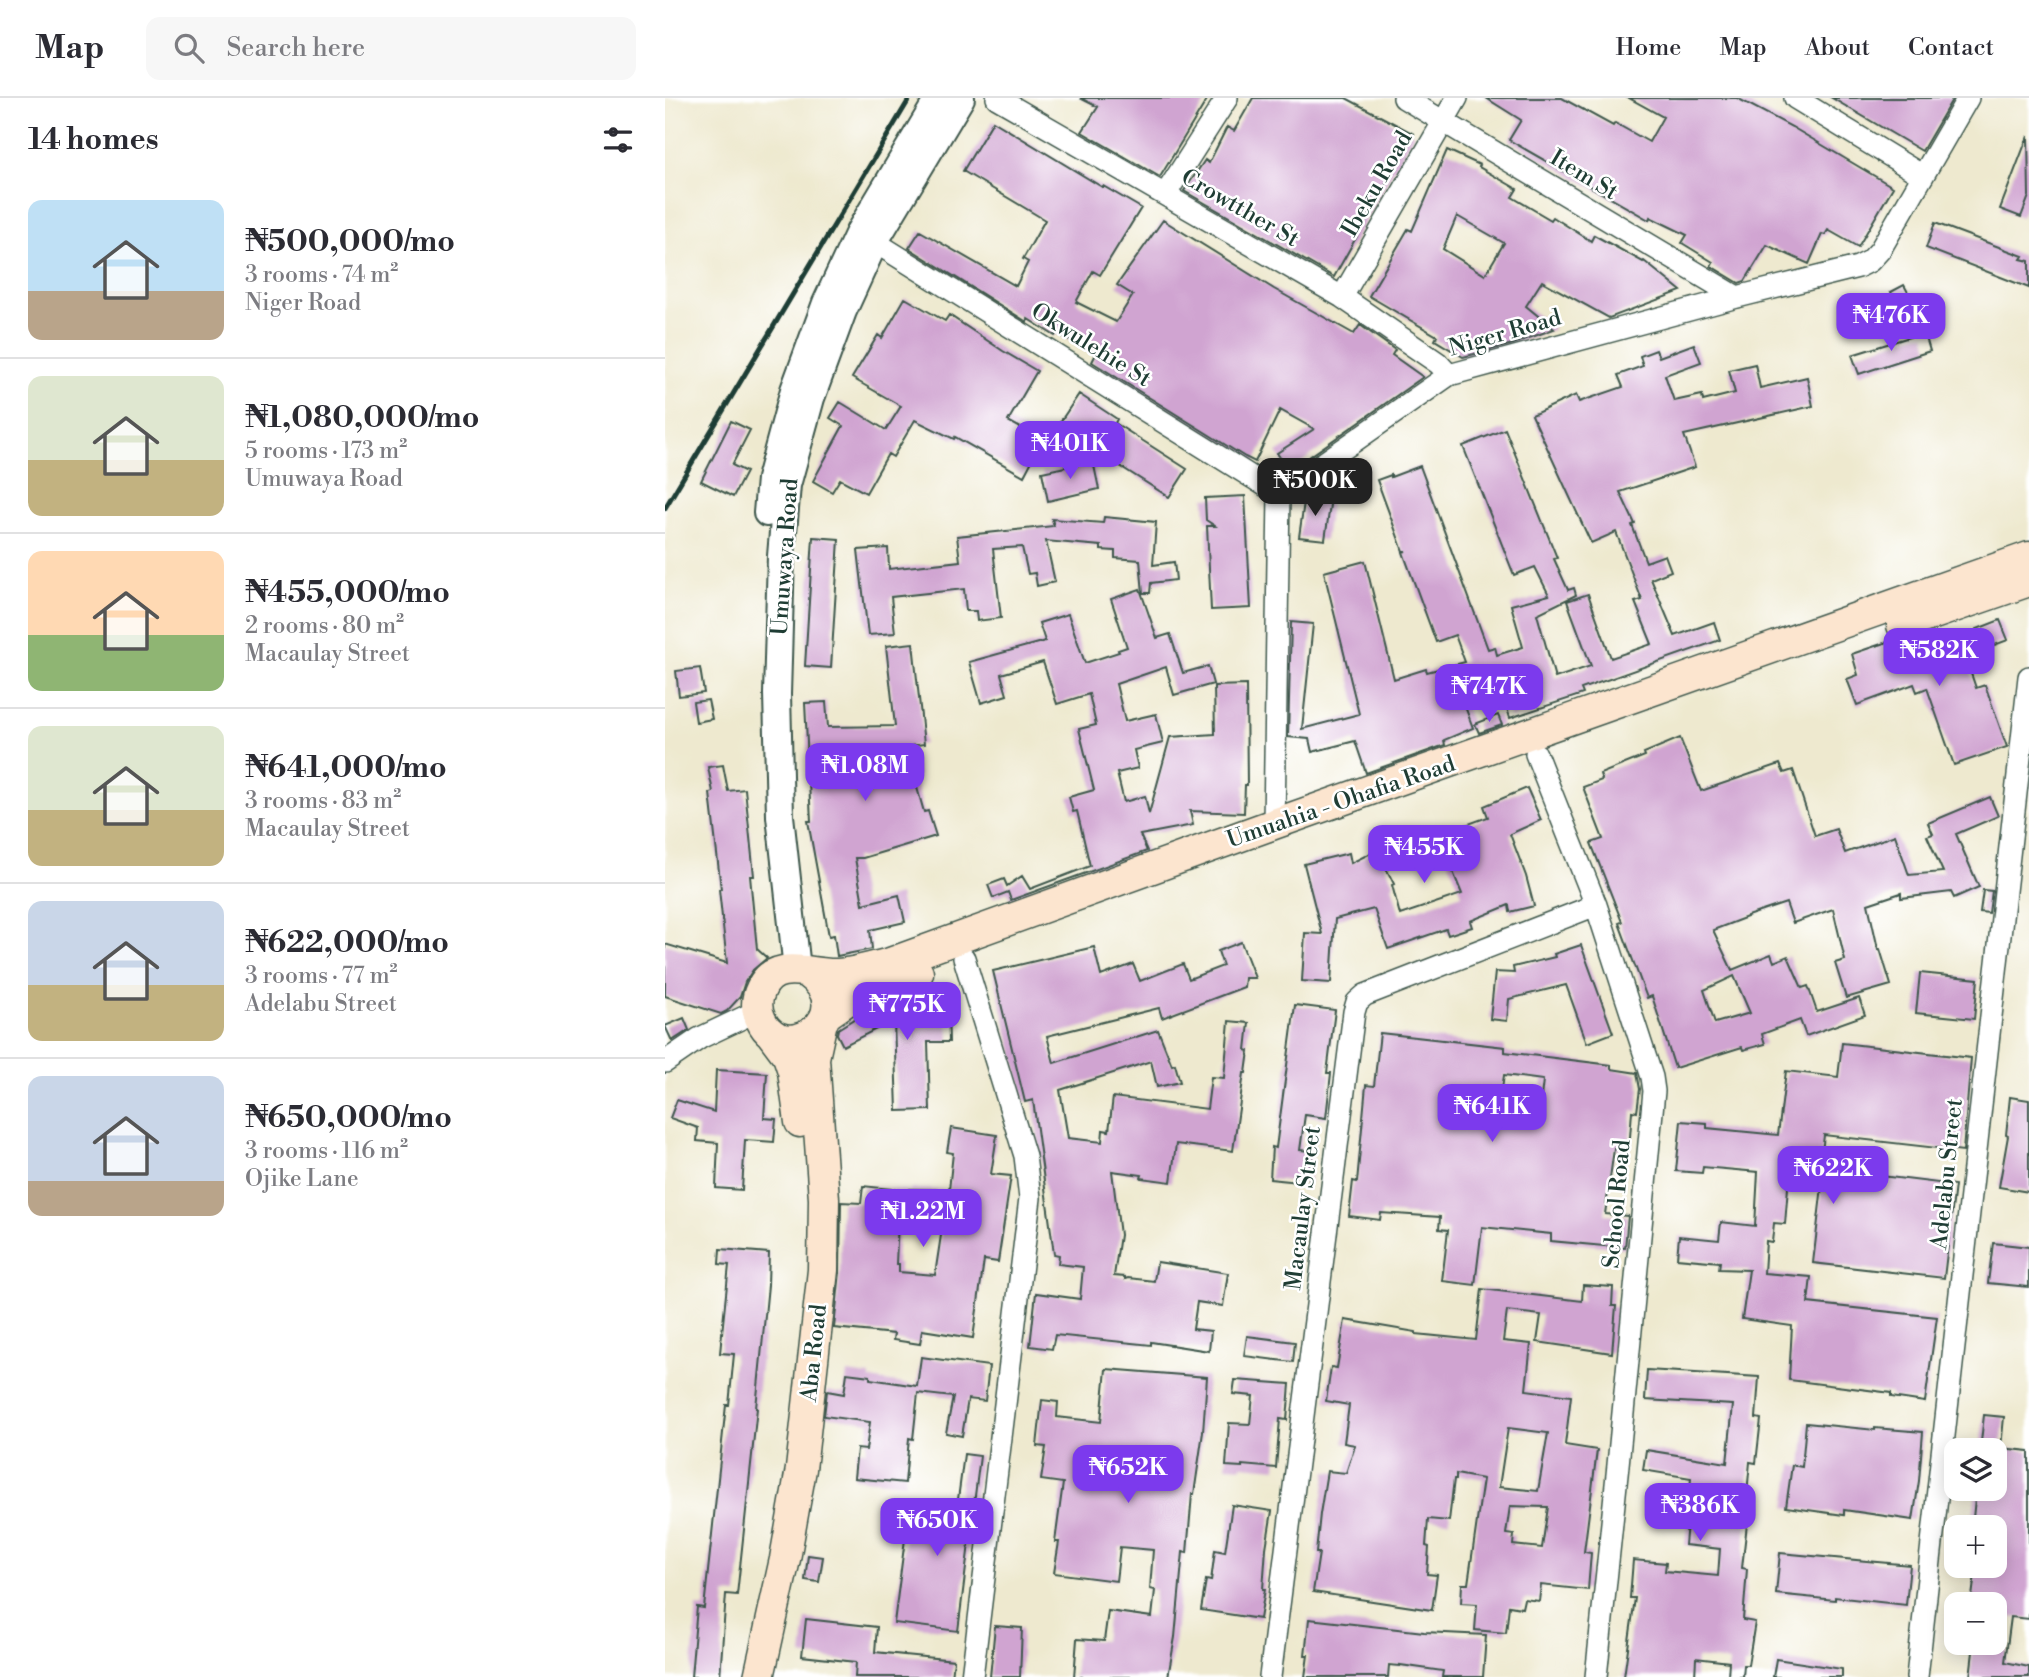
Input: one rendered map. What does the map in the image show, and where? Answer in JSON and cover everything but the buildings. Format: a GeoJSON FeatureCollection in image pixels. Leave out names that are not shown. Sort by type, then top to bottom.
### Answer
{"type":"FeatureCollection","features":[{"type":"Feature","properties":{"kind":"main road","name":"Umuahia - Ohafia Road"},"geometry":{"type":"LineString","coordinates":[[796,971],[839,974],[890,963],[2029,557]]}},
{"type":"Feature","properties":{"kind":"main road","name":"Umuahia - Ohafia Road"},"geometry":{"type":"LineString","coordinates":[[823,1020],[849,999],[891,982],[2029,581]]}},
{"type":"Feature","properties":{"kind":"main road"},"geometry":{"type":"LineString","coordinates":[[796,971],[818,980],[825,990],[828,1002],[823,1020],[812,1033],[802,1038],[791,1040],[780,1037],[764,1022],[757,998],[762,986],[771,976],[796,971]]}},
{"type":"Feature","properties":{"kind":"main road","name":"Aba Road"},"geometry":{"type":"LineString","coordinates":[[759,1677],[785,1559],[801,1469],[823,1270],[824,1199],[814,1058],[823,1020]]}},
{"type":"Feature","properties":{"kind":"main road","name":"Aba Road"},"geometry":{"type":"LineString","coordinates":[[739,1677],[782,1466],[804,1269],[805,1200],[801,1129],[793,1071],[788,1056],[764,1022]]}},
{"type":"Feature","properties":{"kind":"street","name":"Umuwaya Road"},"geometry":{"type":"LineString","coordinates":[[796,971],[781,816],[777,694],[781,556],[787,485],[811,398],[867,237],[939,98]]}},
{"type":"Feature","properties":{"kind":"street","name":"Umuwaya Road"},"geometry":{"type":"LineString","coordinates":[[867,237],[961,98]]}},
{"type":"Feature","properties":{"kind":"street","name":"Crowtther St"},"geometry":{"type":"LineString","coordinates":[[997,98],[1342,297],[1438,363],[1449,375]]}},
{"type":"Feature","properties":{"kind":"street"},"geometry":{"type":"LineString","coordinates":[[1165,195],[1227,98]]}},
{"type":"Feature","properties":{"kind":"street","name":"Item St"},"geometry":{"type":"LineString","coordinates":[[1404,98],[1737,297]]}},
{"type":"Feature","properties":{"kind":"street","name":"Ibeku Road"},"geometry":{"type":"LineString","coordinates":[[1342,297],[1457,98]]}},
{"type":"Feature","properties":{"kind":"street"},"geometry":{"type":"LineString","coordinates":[[1795,98],[1923,176]]}},
{"type":"Feature","properties":{"kind":"street","name":"Niger Road"},"geometry":{"type":"LineString","coordinates":[[1279,494],[1449,375],[1859,267],[1870,261],[1881,250],[1968,98]]}},
{"type":"Feature","properties":{"kind":"street","name":"Okwulehie St"},"geometry":{"type":"LineString","coordinates":[[867,237],[1279,494]]}},
{"type":"Feature","properties":{"kind":"street"},"geometry":{"type":"LineString","coordinates":[[1274,824],[1279,494]]}},
{"type":"Feature","properties":{"kind":"street","name":"Adelabu Street"},"geometry":{"type":"LineString","coordinates":[[1917,1677],[2029,677]]}},
{"type":"Feature","properties":{"kind":"street","name":"School Road"},"geometry":{"type":"LineString","coordinates":[[1537,754],[1595,905],[1652,1077],[1654,1091],[1596,1677]]}},
{"type":"Feature","properties":{"kind":"street","name":"Macaulay Street"},"geometry":{"type":"LineString","coordinates":[[1270,1677],[1357,1002],[1365,995],[1595,905]]}},
{"type":"Feature","properties":{"kind":"street"},"geometry":{"type":"LineString","coordinates":[[964,958],[1025,1156],[1030,1198],[972,1677]]}},
{"type":"Feature","properties":{"kind":"street"},"geometry":{"type":"LineString","coordinates":[[665,1062],[700,1038],[764,1022]]}},
{"type":"Feature","properties":{"kind":"railway"},"geometry":{"type":"LineString","coordinates":[[665,508],[910,98]]}}]}
